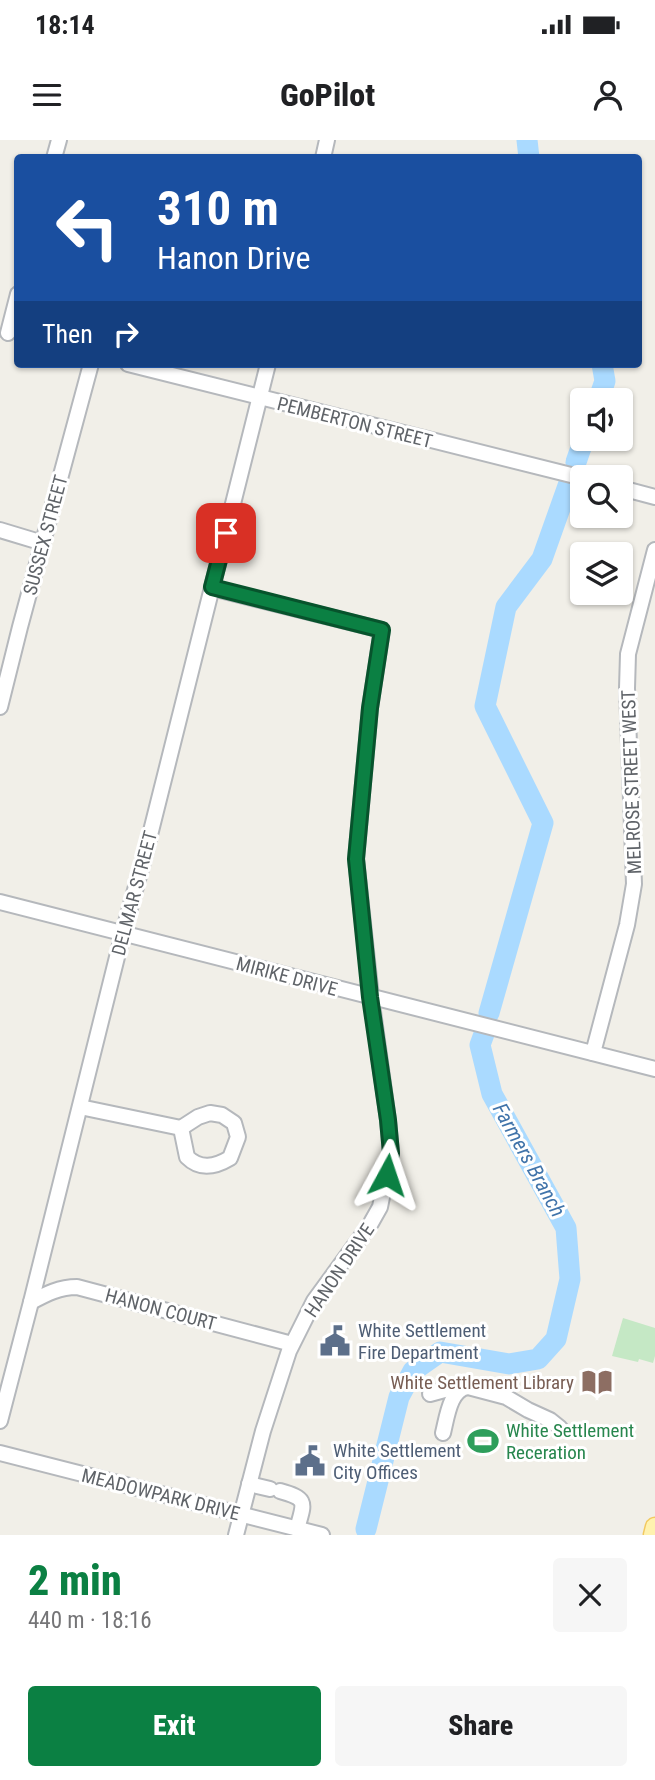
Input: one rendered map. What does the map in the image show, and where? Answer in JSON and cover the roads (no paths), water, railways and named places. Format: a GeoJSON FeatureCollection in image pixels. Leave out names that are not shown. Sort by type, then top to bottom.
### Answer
{"type":"FeatureCollection","features":[{"type":"Feature","properties":{"kind":"main road"},"geometry":{"type":"LineString","coordinates":[[653,1535],[655,1527]]}},
{"type":"Feature","properties":{"kind":"street"},"geometry":{"type":"LineString","coordinates":[[8,333],[14,310]]}},
{"type":"Feature","properties":{"kind":"street","name":"SUSSEX STREET"},"geometry":{"type":"LineString","coordinates":[[0,707],[90,368]]}},
{"type":"Feature","properties":{"kind":"street","name":"PEMBERTON STREET"},"geometry":{"type":"LineString","coordinates":[[143,368],[570,475]]}},
{"type":"Feature","properties":{"kind":"street","name":"DELMAR STREET"},"geometry":{"type":"LineString","coordinates":[[0,1421],[267,368]]}},
{"type":"Feature","properties":{"kind":"street"},"geometry":{"type":"LineString","coordinates":[[633,491],[655,497]]}},
{"type":"Feature","properties":{"kind":"street"},"geometry":{"type":"LineString","coordinates":[[0,530],[43,542]]}},
{"type":"Feature","properties":{"kind":"street","name":"MELROSE STREET WEST"},"geometry":{"type":"LineString","coordinates":[[593,1053],[627,925],[634,884],[628,654],[655,551]]}},
{"type":"Feature","properties":{"kind":"street","name":"HANON DRIVE"},"geometry":{"type":"LineString","coordinates":[[212,587],[382,630],[370,708],[356,859],[370,997],[391,1153],[380,1207],[314,1301],[292,1344],[263,1431],[236,1535]]}},
{"type":"Feature","properties":{"kind":"street","name":"MIRIKE DRIVE"},"geometry":{"type":"LineString","coordinates":[[0,902],[655,1069]]}},
{"type":"Feature","properties":{"kind":"street"},"geometry":{"type":"LineString","coordinates":[[80,1107],[181,1129]]}},
{"type":"Feature","properties":{"kind":"street","name":"HANON COURT"},"geometry":{"type":"LineString","coordinates":[[32,1302],[51,1291],[77,1287],[292,1344]]}},
{"type":"Feature","properties":{"kind":"street"},"geometry":{"type":"LineString","coordinates":[[430,1394],[468,1387],[506,1396],[560,1428]]}},
{"type":"Feature","properties":{"kind":"street"},"geometry":{"type":"LineString","coordinates":[[443,1433],[459,1389]]}},
{"type":"Feature","properties":{"kind":"street","name":"MEADOWPARK DRIVE"},"geometry":{"type":"LineString","coordinates":[[0,1453],[322,1535]]}},
{"type":"Feature","properties":{"kind":"street"},"geometry":{"type":"LineString","coordinates":[[249,1484],[296,1496],[301,1500],[303,1507],[297,1529]]}},
{"type":"Feature","properties":{"kind":"waterway","name":"Farmers Branch"},"geometry":{"type":"LineString","coordinates":[[527,140],[529,154]]}},
{"type":"Feature","properties":{"kind":"waterway","name":"Farmers Branch"},"geometry":{"type":"LineString","coordinates":[[603,368],[605,381],[603,388]]}},
{"type":"Feature","properties":{"kind":"waterway","name":"Farmers Branch"},"geometry":{"type":"LineString","coordinates":[[576,462],[580,451]]}},
{"type":"Feature","properties":{"kind":"waterway","name":"Farmers Branch"},"geometry":{"type":"LineString","coordinates":[[489,1013],[543,823],[485,706],[506,607],[542,559],[569,483]]}},
{"type":"Feature","properties":{"kind":"waterway","name":"Farmers Branch"},"geometry":{"type":"LineString","coordinates":[[366,1529],[399,1397],[413,1371],[440,1352],[509,1364],[538,1359],[556,1339],[570,1279],[566,1228],[492,1094],[480,1045],[484,1034]]}},
{"type":"Feature","properties":{"kind":"place","name":"White Settlement Fire Department"},"geometry":{"type":"Point","coordinates":[335,1341]}},
{"type":"Feature","properties":{"kind":"place","name":"White Settlement Library"},"geometry":{"type":"Point","coordinates":[597,1382]}},
{"type":"Feature","properties":{"kind":"place","name":"White Settlement Receration"},"geometry":{"type":"Point","coordinates":[483,1441]}},
{"type":"Feature","properties":{"kind":"place","name":"White Settlement City Offices"},"geometry":{"type":"Point","coordinates":[310,1461]}}]}
